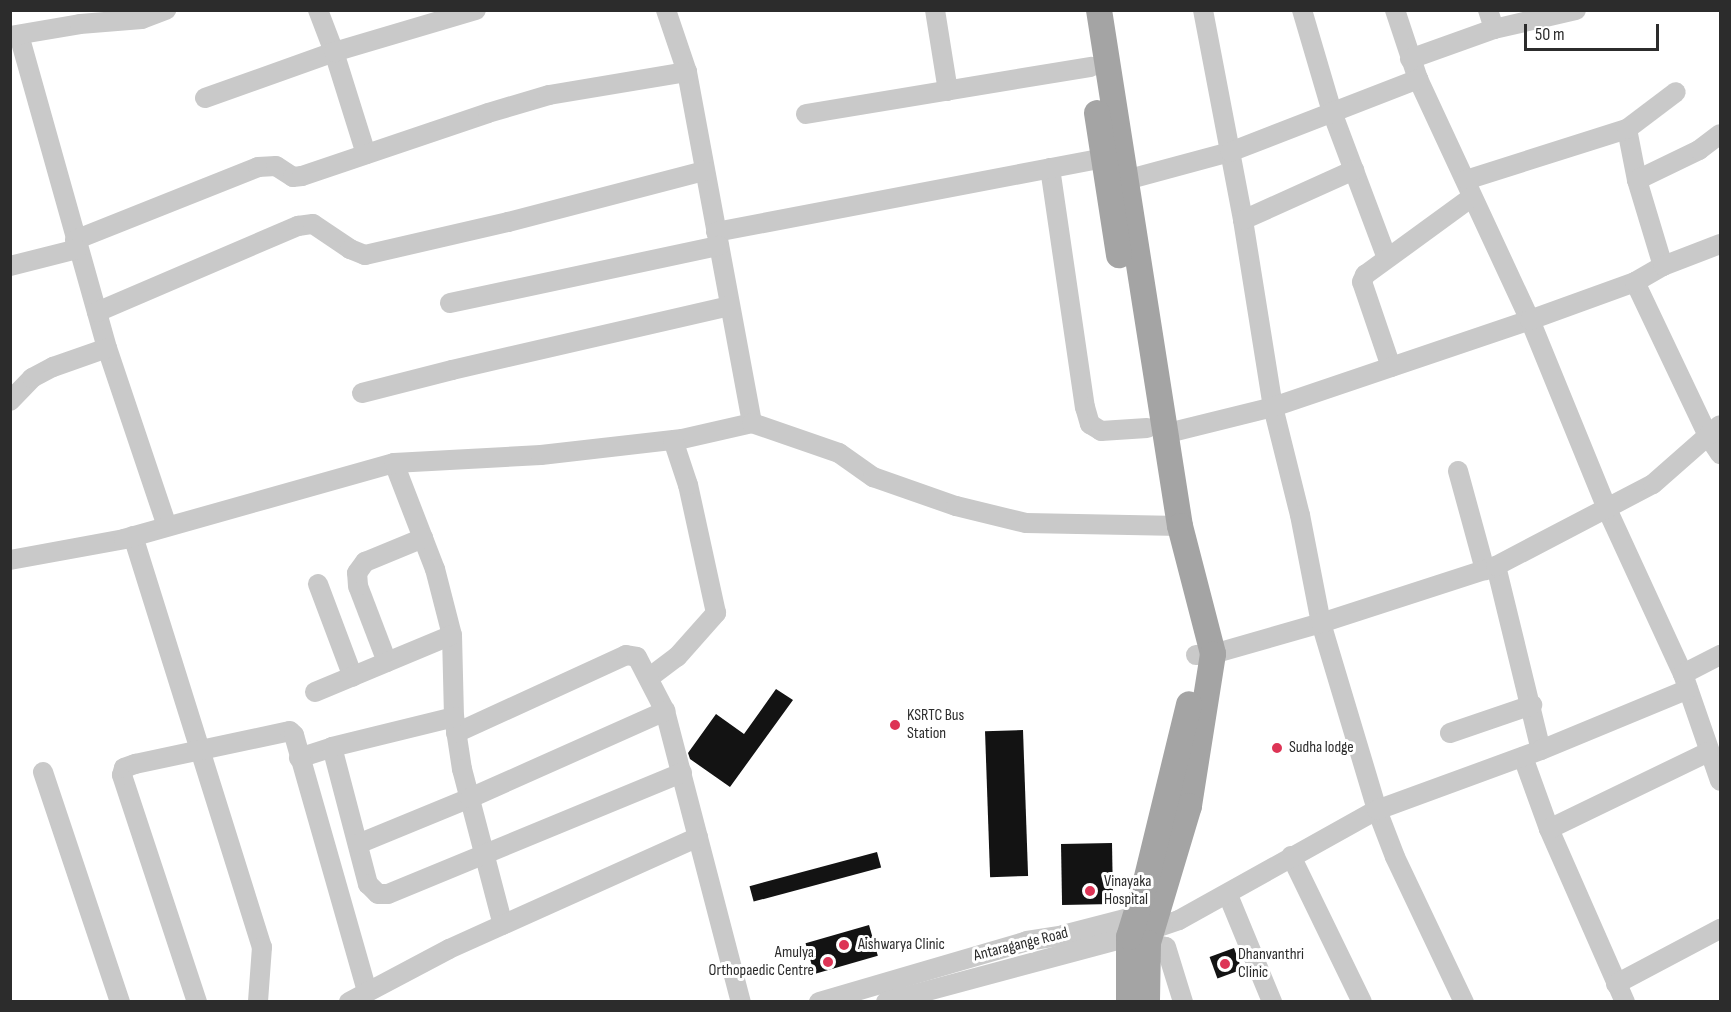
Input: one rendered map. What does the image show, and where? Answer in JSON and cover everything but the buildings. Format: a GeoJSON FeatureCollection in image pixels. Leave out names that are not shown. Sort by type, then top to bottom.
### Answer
{"type":"FeatureCollection","features":[{"type":"Feature","properties":{"kind":"main road"},"geometry":{"type":"LineString","coordinates":[[1082,10],[1104,158],[1172,527],[1204,655],[1188,713],[1150,926],[1129,1002]]}},
{"type":"Feature","properties":{"kind":"main road"},"geometry":{"type":"LineString","coordinates":[[1099,10],[1126,180],[1156,431]]}},
{"type":"Feature","properties":{"kind":"main road"},"geometry":{"type":"LineString","coordinates":[[1147,1002],[1150,926]]}},
{"type":"Feature","properties":{"kind":"street"},"geometry":{"type":"LineString","coordinates":[[166,10],[142,19],[79,17],[15,35],[107,348],[167,526]]}},
{"type":"Feature","properties":{"kind":"street"},"geometry":{"type":"LineString","coordinates":[[318,10],[334,52],[366,154]]}},
{"type":"Feature","properties":{"kind":"street"},"geometry":{"type":"LineString","coordinates":[[205,98],[334,52],[476,10]]}},
{"type":"Feature","properties":{"kind":"street"},"geometry":{"type":"LineString","coordinates":[[666,10],[687,72],[752,423]]}},
{"type":"Feature","properties":{"kind":"street"},"geometry":{"type":"LineString","coordinates":[[935,10],[948,91]]}},
{"type":"Feature","properties":{"kind":"street"},"geometry":{"type":"LineString","coordinates":[[1203,10],[1243,220],[1273,407],[1300,515],[1321,623],[1377,810],[1395,857],[1460,1000]]}},
{"type":"Feature","properties":{"kind":"street"},"geometry":{"type":"LineString","coordinates":[[1302,10],[1332,112],[1387,258]]}},
{"type":"Feature","properties":{"kind":"street"},"geometry":{"type":"LineString","coordinates":[[1395,10],[1418,79],[1530,320],[1607,509],[1685,681],[1708,752],[1720,779]]}},
{"type":"Feature","properties":{"kind":"street"},"geometry":{"type":"LineString","coordinates":[[1410,59],[1491,20],[1564,12]]}},
{"type":"Feature","properties":{"kind":"street"},"geometry":{"type":"LineString","coordinates":[[806,114],[1090,67]]}},
{"type":"Feature","properties":{"kind":"street"},"geometry":{"type":"LineString","coordinates":[[10,266],[76,245],[258,167],[276,166],[292,177],[549,95],[687,72]]}},
{"type":"Feature","properties":{"kind":"street"},"geometry":{"type":"LineString","coordinates":[[1126,180],[1230,152],[1418,79]]}},
{"type":"Feature","properties":{"kind":"street"},"geometry":{"type":"LineString","coordinates":[[1391,367],[1362,282],[1365,275],[1469,188],[1627,129],[1676,92]]}},
{"type":"Feature","properties":{"kind":"street"},"geometry":{"type":"LineString","coordinates":[[1627,129],[1637,180],[1663,266]]}},
{"type":"Feature","properties":{"kind":"street"},"geometry":{"type":"LineString","coordinates":[[1637,180],[1699,150],[1720,134]]}},
{"type":"Feature","properties":{"kind":"street"},"geometry":{"type":"LineString","coordinates":[[450,303],[717,239],[1104,158]]}},
{"type":"Feature","properties":{"kind":"street"},"geometry":{"type":"LineString","coordinates":[[1050,168],[1085,407],[1090,424],[1101,431],[1156,431],[1273,407],[1635,282],[1663,266],[1720,244]]}},
{"type":"Feature","properties":{"kind":"street"},"geometry":{"type":"LineString","coordinates":[[1243,220],[1354,170]]}},
{"type":"Feature","properties":{"kind":"street"},"geometry":{"type":"LineString","coordinates":[[97,312],[298,226],[313,225],[350,249],[365,255],[508,222],[704,171]]}},
{"type":"Feature","properties":{"kind":"street"},"geometry":{"type":"LineString","coordinates":[[1635,282],[1714,430],[1720,454]]}},
{"type":"Feature","properties":{"kind":"street"},"geometry":{"type":"LineString","coordinates":[[362,393],[730,306]]}},
{"type":"Feature","properties":{"kind":"street"},"geometry":{"type":"LineString","coordinates":[[10,401],[32,378],[53,367],[107,348]]}},
{"type":"Feature","properties":{"kind":"street"},"geometry":{"type":"LineString","coordinates":[[10,560],[133,537],[394,463],[541,455],[673,440],[752,423],[839,453],[873,477],[956,506],[1026,523],[1172,527]]}},
{"type":"Feature","properties":{"kind":"street"},"geometry":{"type":"LineString","coordinates":[[1204,655],[1321,623],[1490,568],[1653,484],[1714,430]]}},
{"type":"Feature","properties":{"kind":"street"},"geometry":{"type":"LineString","coordinates":[[650,678],[677,657],[716,613],[688,485],[673,440]]}},
{"type":"Feature","properties":{"kind":"street"},"geometry":{"type":"LineString","coordinates":[[394,463],[435,569],[452,635],[455,725],[483,854],[503,925]]}},
{"type":"Feature","properties":{"kind":"street"},"geometry":{"type":"LineString","coordinates":[[1458,471],[1532,705],[1532,753],[1549,829],[1620,993],[1720,929]]}},
{"type":"Feature","properties":{"kind":"street"},"geometry":{"type":"LineString","coordinates":[[133,537],[262,947],[258,1002]]}},
{"type":"Feature","properties":{"kind":"street"},"geometry":{"type":"LineString","coordinates":[[387,662],[358,586],[357,573],[365,562],[423,538]]}},
{"type":"Feature","properties":{"kind":"street"},"geometry":{"type":"LineString","coordinates":[[318,584],[353,676]]}},
{"type":"Feature","properties":{"kind":"street"},"geometry":{"type":"LineString","coordinates":[[315,692],[452,635]]}},
{"type":"Feature","properties":{"kind":"street"},"geometry":{"type":"LineString","coordinates":[[299,758],[332,747],[455,725],[627,655],[637,657],[666,711],[741,1002]]}},
{"type":"Feature","properties":{"kind":"street"},"geometry":{"type":"LineString","coordinates":[[1183,1002],[1166,947],[1150,926],[1228,895],[1291,856],[1377,810],[1532,753],[1685,681],[1720,655]]}},
{"type":"Feature","properties":{"kind":"street"},"geometry":{"type":"LineString","coordinates":[[1450,733],[1532,705]]}},
{"type":"Feature","properties":{"kind":"street"},"geometry":{"type":"LineString","coordinates":[[358,844],[470,798],[666,711]]}},
{"type":"Feature","properties":{"kind":"street"},"geometry":{"type":"LineString","coordinates":[[197,1002],[122,775],[124,768],[290,731],[294,735],[367,991]]}},
{"type":"Feature","properties":{"kind":"street"},"geometry":{"type":"LineString","coordinates":[[332,747],[368,884],[378,894],[388,894],[682,773]]}},
{"type":"Feature","properties":{"kind":"street"},"geometry":{"type":"LineString","coordinates":[[1549,829],[1708,752]]}},
{"type":"Feature","properties":{"kind":"street"},"geometry":{"type":"LineString","coordinates":[[43,772],[120,1002]]}},
{"type":"Feature","properties":{"kind":"street"},"geometry":{"type":"LineString","coordinates":[[349,1002],[503,925],[698,837]]}},
{"type":"Feature","properties":{"kind":"street"},"geometry":{"type":"LineString","coordinates":[[1291,856],[1362,1002]]}},
{"type":"Feature","properties":{"kind":"street"},"geometry":{"type":"LineString","coordinates":[[1228,895],[1272,1002]]}},
{"type":"Feature","properties":{"kind":"street","name":"Antaragange Road"},"geometry":{"type":"LineString","coordinates":[[819,1002],[1027,941],[1150,926]]}},
{"type":"Feature","properties":{"kind":"street","name":"Antaragange Road"},"geometry":{"type":"LineString","coordinates":[[886,1002],[1150,926]]}},
{"type":"Feature","properties":{"kind":"place","name":"KSRTC Bus Station"},"geometry":{"type":"Point","coordinates":[895,725]}},
{"type":"Feature","properties":{"kind":"place","name":"Sudha lodge"},"geometry":{"type":"Point","coordinates":[1277,748]}},
{"type":"Feature","properties":{"kind":"place","name":"Vinayaka Hospital"},"geometry":{"type":"Point","coordinates":[1090,891]}},
{"type":"Feature","properties":{"kind":"place","name":"Aishwarya Clinic"},"geometry":{"type":"Point","coordinates":[844,945]}},
{"type":"Feature","properties":{"kind":"place","name":"Amulya Orthopaedic Centre"},"geometry":{"type":"Point","coordinates":[828,962]}},
{"type":"Feature","properties":{"kind":"place","name":"Dhanvanthri Clinic"},"geometry":{"type":"Point","coordinates":[1225,964]}}]}
